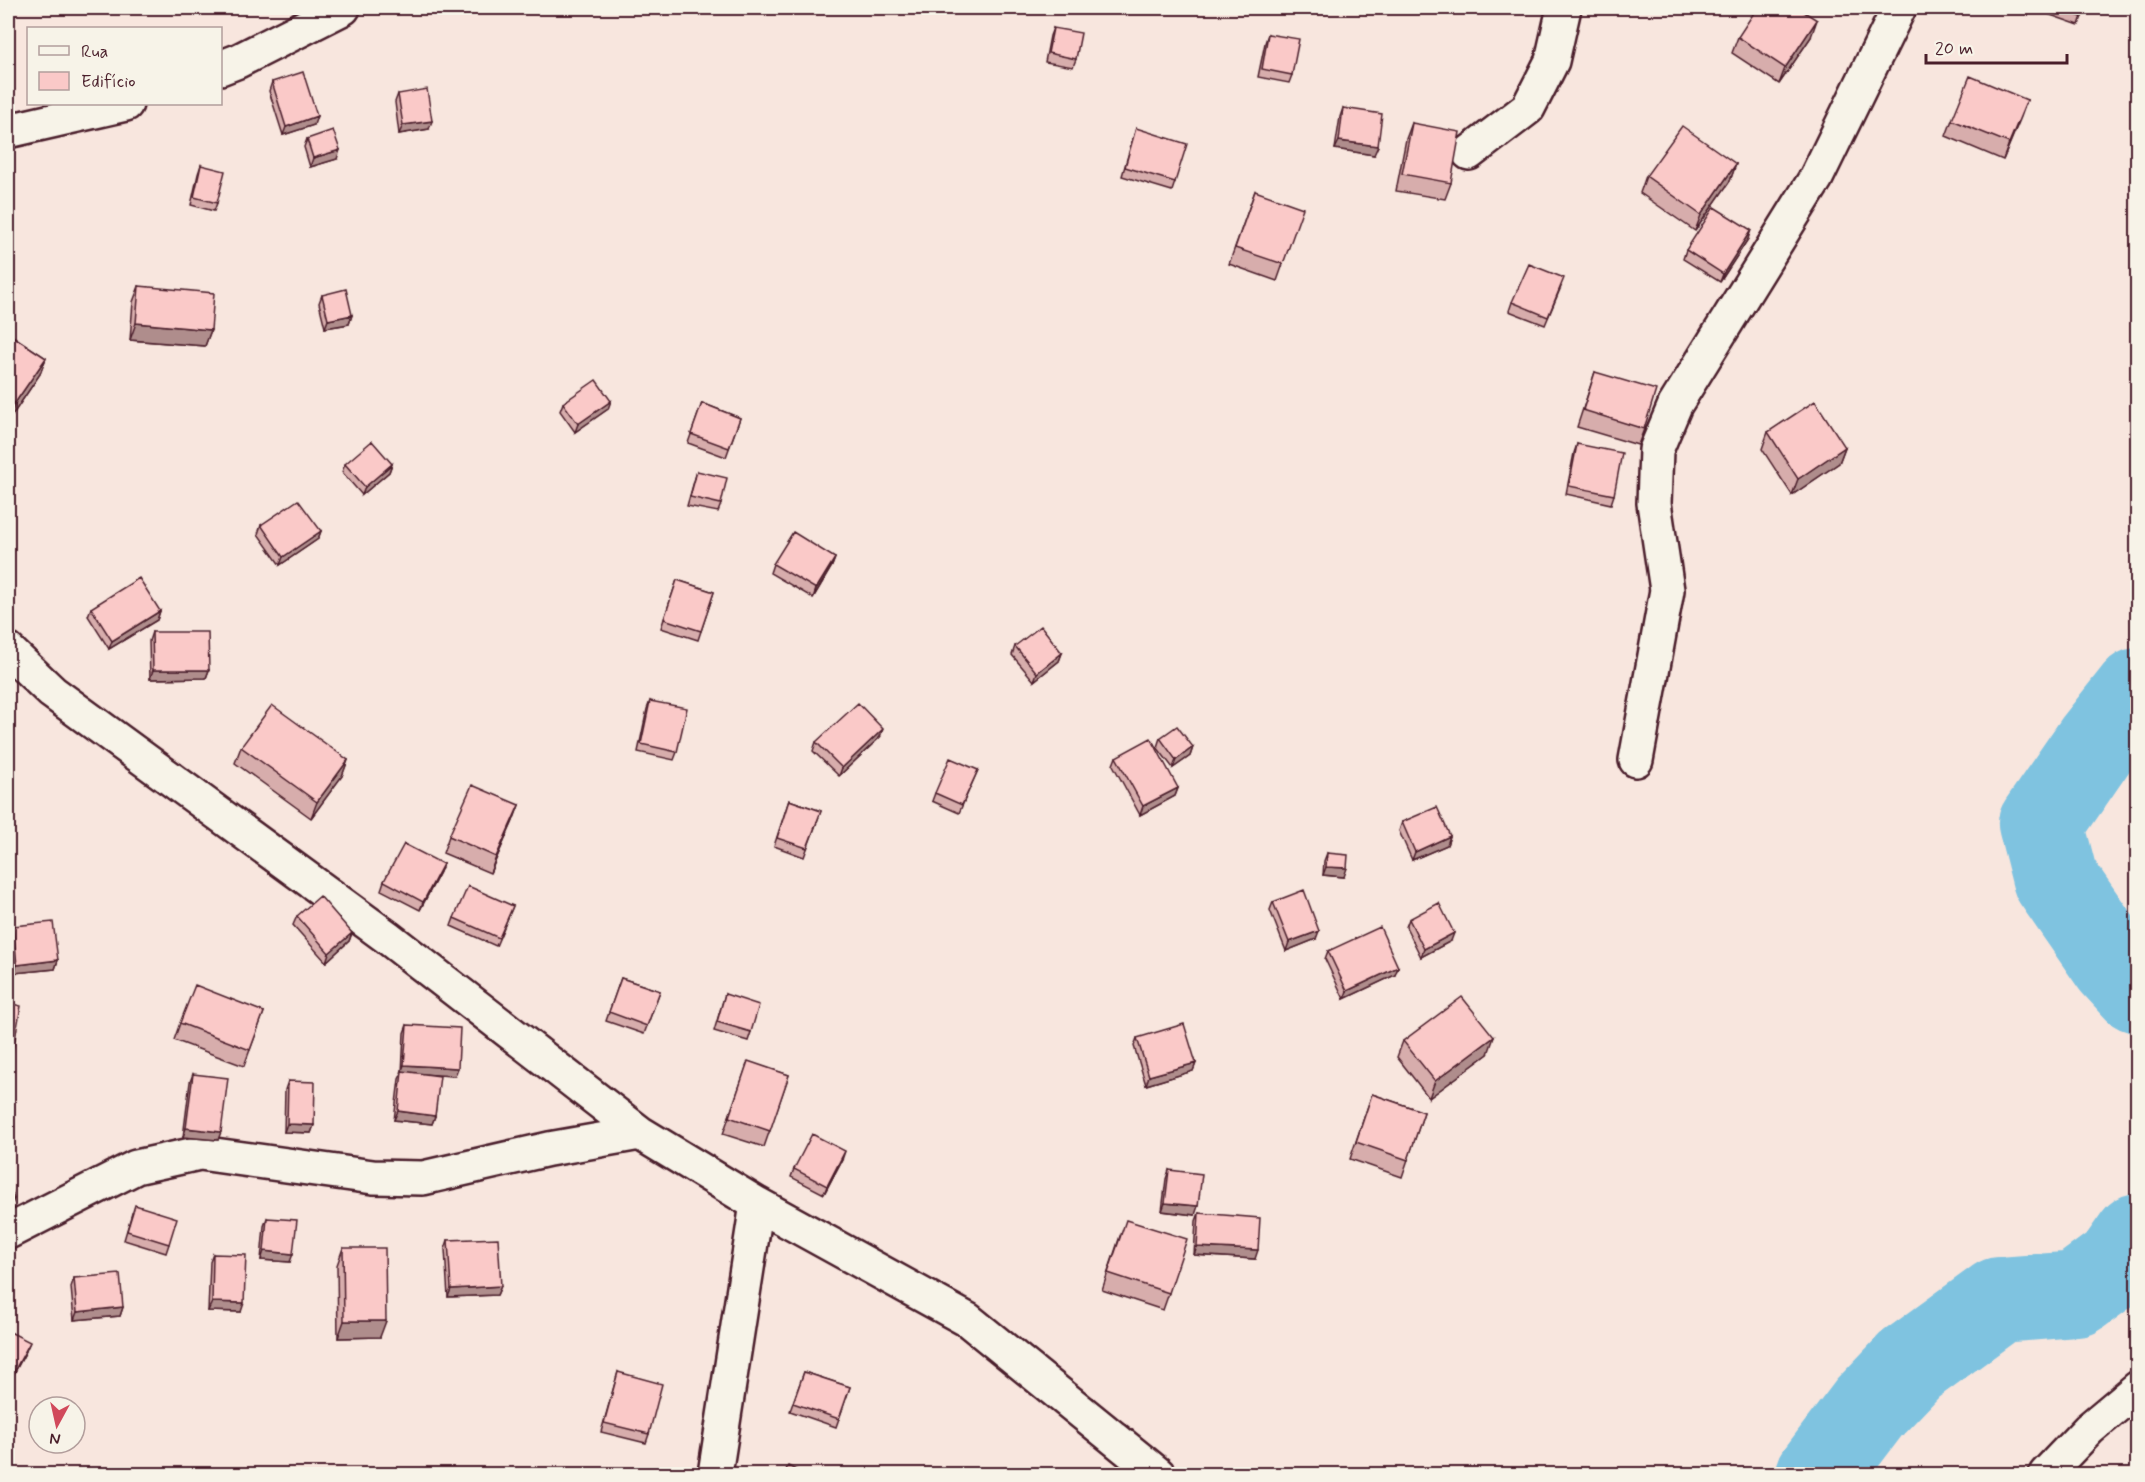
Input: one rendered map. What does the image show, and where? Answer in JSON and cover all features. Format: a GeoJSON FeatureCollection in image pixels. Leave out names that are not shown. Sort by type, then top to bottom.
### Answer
{"type":"FeatureCollection","features":[{"type":"Feature","properties":{"kind":"street"},"geometry":{"type":"LineString","coordinates":[[222,67],[343,8]]}},
{"type":"Feature","properties":{"kind":"street"},"geometry":{"type":"LineString","coordinates":[[1468,153],[1528,108],[1552,61],[1564,8]]}},
{"type":"Feature","properties":{"kind":"street"},"geometry":{"type":"LineString","coordinates":[[1636,760],[1667,590],[1654,502],[1656,450],[1675,405],[1816,178],[1899,8]]}},
{"type":"Feature","properties":{"kind":"street"},"geometry":{"type":"LineString","coordinates":[[8,131],[122,105]]}},
{"type":"Feature","properties":{"kind":"street"},"geometry":{"type":"LineString","coordinates":[[8,650],[52,692],[387,937],[639,1133],[757,1204],[968,1320],[1158,1474]]}},
{"type":"Feature","properties":{"kind":"street"},"geometry":{"type":"LineString","coordinates":[[8,1232],[136,1167],[200,1152],[373,1177],[423,1178],[549,1149],[639,1133]]}},
{"type":"Feature","properties":{"kind":"street"},"geometry":{"type":"LineString","coordinates":[[715,1474],[757,1204]]}},
{"type":"Feature","properties":{"kind":"street"},"geometry":{"type":"LineString","coordinates":[[2046,1474],[2089,1429],[2138,1388]]}},
{"type":"Feature","properties":{"kind":"building"},"geometry":{"type":"Polygon","coordinates":[[[1757,8],[1798,8],[1817,20],[1785,68],[1738,37],[1757,8]]]}},
{"type":"Feature","properties":{"kind":"building"},"geometry":{"type":"Polygon","coordinates":[[[2055,8],[2085,8],[2082,17],[2055,8]]]}},
{"type":"Feature","properties":{"kind":"building"},"geometry":{"type":"Polygon","coordinates":[[[1053,28],[1081,33],[1076,59],[1048,53],[1053,28]]]}},
{"type":"Feature","properties":{"kind":"building"},"geometry":{"type":"Polygon","coordinates":[[[1268,34],[1299,39],[1292,75],[1262,69],[1268,34]]]}},
{"type":"Feature","properties":{"kind":"building"},"geometry":{"type":"Polygon","coordinates":[[[303,72],[317,116],[286,127],[272,82],[303,72]]]}},
{"type":"Feature","properties":{"kind":"building"},"geometry":{"type":"Polygon","coordinates":[[[1970,76],[2027,100],[2009,143],[1952,120],[1970,76]]]}},
{"type":"Feature","properties":{"kind":"building"},"geometry":{"type":"Polygon","coordinates":[[[427,89],[432,121],[403,125],[398,94],[427,89]]]}},
{"type":"Feature","properties":{"kind":"building"},"geometry":{"type":"Polygon","coordinates":[[[1343,108],[1382,114],[1378,146],[1339,141],[1343,108]]]}},
{"type":"Feature","properties":{"kind":"building"},"geometry":{"type":"Polygon","coordinates":[[[1412,123],[1460,132],[1451,183],[1402,174],[1412,123]]]}},
{"type":"Feature","properties":{"kind":"building"},"geometry":{"type":"Polygon","coordinates":[[[1682,126],[1736,164],[1701,215],[1646,176],[1682,126]]]}},
{"type":"Feature","properties":{"kind":"building"},"geometry":{"type":"Polygon","coordinates":[[[1136,128],[1187,144],[1175,182],[1125,167],[1136,128]]]}},
{"type":"Feature","properties":{"kind":"building"},"geometry":{"type":"Polygon","coordinates":[[[333,130],[340,150],[313,158],[307,139],[333,130]]]}},
{"type":"Feature","properties":{"kind":"building"},"geometry":{"type":"Polygon","coordinates":[[[201,165],[225,171],[217,203],[194,197],[201,165]]]}},
{"type":"Feature","properties":{"kind":"building"},"geometry":{"type":"Polygon","coordinates":[[[1255,191],[1303,208],[1283,264],[1235,248],[1255,191]]]}},
{"type":"Feature","properties":{"kind":"building"},"geometry":{"type":"Polygon","coordinates":[[[1714,207],[1751,230],[1723,274],[1686,250],[1714,207]]]}},
{"type":"Feature","properties":{"kind":"building"},"geometry":{"type":"Polygon","coordinates":[[[1529,264],[1564,278],[1548,317],[1512,302],[1529,264]]]}},
{"type":"Feature","properties":{"kind":"building"},"geometry":{"type":"Polygon","coordinates":[[[139,286],[214,293],[211,330],[136,323],[139,286]]]}},
{"type":"Feature","properties":{"kind":"building"},"geometry":{"type":"Polygon","coordinates":[[[346,289],[352,315],[328,320],[322,295],[346,289]]]}},
{"type":"Feature","properties":{"kind":"building"},"geometry":{"type":"Polygon","coordinates":[[[8,333],[46,358],[15,403],[8,398],[8,333]]]}},
{"type":"Feature","properties":{"kind":"building"},"geometry":{"type":"Polygon","coordinates":[[[1595,372],[1656,390],[1644,429],[1583,410],[1595,372]]]}},
{"type":"Feature","properties":{"kind":"building"},"geometry":{"type":"Polygon","coordinates":[[[596,380],[611,401],[578,424],[563,403],[596,380]]]}},
{"type":"Feature","properties":{"kind":"building"},"geometry":{"type":"Polygon","coordinates":[[[1815,401],[1845,447],[1798,479],[1768,432],[1815,401]]]}},
{"type":"Feature","properties":{"kind":"building"},"geometry":{"type":"Polygon","coordinates":[[[702,403],[740,418],[729,448],[691,434],[702,403]]]}},
{"type":"Feature","properties":{"kind":"building"},"geometry":{"type":"Polygon","coordinates":[[[372,441],[392,464],[365,487],[345,464],[372,441]]]}},
{"type":"Feature","properties":{"kind":"building"},"geometry":{"type":"Polygon","coordinates":[[[1577,444],[1622,453],[1614,495],[1569,486],[1577,444]]]}},
{"type":"Feature","properties":{"kind":"building"},"geometry":{"type":"Polygon","coordinates":[[[697,471],[727,478],[721,504],[690,497],[697,471]]]}},
{"type":"Feature","properties":{"kind":"building"},"geometry":{"type":"Polygon","coordinates":[[[298,500],[321,531],[283,557],[261,525],[298,500]]]}},
{"type":"Feature","properties":{"kind":"building"},"geometry":{"type":"Polygon","coordinates":[[[793,532],[835,558],[816,589],[773,564],[793,532]]]}},
{"type":"Feature","properties":{"kind":"building"},"geometry":{"type":"Polygon","coordinates":[[[139,578],[160,611],[112,641],[91,608],[139,578]]]}},
{"type":"Feature","properties":{"kind":"building"},"geometry":{"type":"Polygon","coordinates":[[[677,580],[714,592],[701,631],[664,619],[677,580]]]}},
{"type":"Feature","properties":{"kind":"building"},"geometry":{"type":"Polygon","coordinates":[[[1041,626],[1062,653],[1037,673],[1015,646],[1041,626]]]}},
{"type":"Feature","properties":{"kind":"building"},"geometry":{"type":"Polygon","coordinates":[[[152,632],[208,632],[209,670],[153,670],[152,632]]]}},
{"type":"Feature","properties":{"kind":"building"},"geometry":{"type":"Polygon","coordinates":[[[650,701],[687,708],[677,752],[641,744],[650,701]]]}},
{"type":"Feature","properties":{"kind":"building"},"geometry":{"type":"Polygon","coordinates":[[[858,703],[883,729],[842,768],[816,742],[858,703]]]}},
{"type":"Feature","properties":{"kind":"building"},"geometry":{"type":"Polygon","coordinates":[[[272,705],[348,760],[317,802],[241,747],[272,705]]]}},
{"type":"Feature","properties":{"kind":"building"},"geometry":{"type":"Polygon","coordinates":[[[1177,726],[1193,747],[1176,760],[1160,738],[1177,726]]]}},
{"type":"Feature","properties":{"kind":"building"},"geometry":{"type":"Polygon","coordinates":[[[1151,738],[1178,788],[1143,806],[1116,757],[1151,738]]]}},
{"type":"Feature","properties":{"kind":"building"},"geometry":{"type":"Polygon","coordinates":[[[950,758],[978,770],[962,805],[935,793],[950,758]]]}},
{"type":"Feature","properties":{"kind":"building"},"geometry":{"type":"Polygon","coordinates":[[[472,785],[519,805],[496,857],[449,836],[472,785]]]}},
{"type":"Feature","properties":{"kind":"building"},"geometry":{"type":"Polygon","coordinates":[[[789,800],[821,811],[807,848],[777,838],[789,800]]]}},
{"type":"Feature","properties":{"kind":"building"},"geometry":{"type":"Polygon","coordinates":[[[1437,807],[1450,836],[1415,852],[1402,822],[1437,807]]]}},
{"type":"Feature","properties":{"kind":"building"},"geometry":{"type":"Polygon","coordinates":[[[404,844],[443,864],[423,902],[384,881],[404,844]]]}},
{"type":"Feature","properties":{"kind":"building"},"geometry":{"type":"Polygon","coordinates":[[[1327,853],[1348,855],[1347,868],[1326,867],[1327,853]]]}},
{"type":"Feature","properties":{"kind":"building"},"geometry":{"type":"Polygon","coordinates":[[[468,886],[513,906],[499,938],[454,918],[468,886]]]}},
{"type":"Feature","properties":{"kind":"building"},"geometry":{"type":"Polygon","coordinates":[[[1304,890],[1319,931],[1289,942],[1273,902],[1304,890]]]}},
{"type":"Feature","properties":{"kind":"building"},"geometry":{"type":"Polygon","coordinates":[[[320,896],[352,933],[329,953],[297,916],[320,896]]]}},
{"type":"Feature","properties":{"kind":"building"},"geometry":{"type":"Polygon","coordinates":[[[1439,903],[1454,933],[1424,949],[1409,919],[1439,903]]]}},
{"type":"Feature","properties":{"kind":"building"},"geometry":{"type":"Polygon","coordinates":[[[53,922],[58,960],[17,965],[13,926],[53,922]]]}},
{"type":"Feature","properties":{"kind":"building"},"geometry":{"type":"Polygon","coordinates":[[[1380,927],[1398,967],[1347,991],[1328,951],[1380,927]]]}},
{"type":"Feature","properties":{"kind":"building"},"geometry":{"type":"Polygon","coordinates":[[[621,978],[660,991],[647,1026],[609,1012],[621,978]]]}},
{"type":"Feature","properties":{"kind":"building"},"geometry":{"type":"Polygon","coordinates":[[[195,985],[264,1012],[250,1050],[180,1023],[195,985]]]}},
{"type":"Feature","properties":{"kind":"building"},"geometry":{"type":"Polygon","coordinates":[[[725,994],[759,1005],[751,1032],[717,1022],[725,994]]]}},
{"type":"Feature","properties":{"kind":"building"},"geometry":{"type":"Polygon","coordinates":[[[1462,997],[1494,1037],[1435,1081],[1403,1041],[1462,997]]]}},
{"type":"Feature","properties":{"kind":"building"},"geometry":{"type":"Polygon","coordinates":[[[8,1003],[21,1006],[10,1066],[8,1065],[8,1003]]]}},
{"type":"Feature","properties":{"kind":"building"},"geometry":{"type":"Polygon","coordinates":[[[1184,1024],[1196,1063],[1149,1076],[1137,1038],[1184,1024]]]}},
{"type":"Feature","properties":{"kind":"building"},"geometry":{"type":"Polygon","coordinates":[[[407,1025],[460,1028],[458,1068],[404,1065],[407,1025]]]}},
{"type":"Feature","properties":{"kind":"building"},"geometry":{"type":"Polygon","coordinates":[[[748,1061],[789,1075],[770,1131],[729,1117],[748,1061]]]}},
{"type":"Feature","properties":{"kind":"building"},"geometry":{"type":"Polygon","coordinates":[[[402,1071],[440,1076],[435,1116],[398,1111],[402,1071]]]}},
{"type":"Feature","properties":{"kind":"building"},"geometry":{"type":"Polygon","coordinates":[[[193,1074],[228,1078],[221,1132],[186,1128],[193,1074]]]}},
{"type":"Feature","properties":{"kind":"building"},"geometry":{"type":"Polygon","coordinates":[[[288,1081],[315,1082],[314,1125],[287,1124],[288,1081]]]}},
{"type":"Feature","properties":{"kind":"building"},"geometry":{"type":"Polygon","coordinates":[[[1372,1094],[1424,1112],[1408,1160],[1356,1142],[1372,1094]]]}},
{"type":"Feature","properties":{"kind":"building"},"geometry":{"type":"Polygon","coordinates":[[[812,1134],[845,1151],[827,1186],[794,1169],[812,1134]]]}},
{"type":"Feature","properties":{"kind":"building"},"geometry":{"type":"Polygon","coordinates":[[[1169,1170],[1202,1174],[1198,1206],[1165,1203],[1169,1170]]]}},
{"type":"Feature","properties":{"kind":"building"},"geometry":{"type":"Polygon","coordinates":[[[8,1179],[14,1199],[8,1201],[8,1179]]]}},
{"type":"Feature","properties":{"kind":"building"},"geometry":{"type":"Polygon","coordinates":[[[135,1205],[177,1218],[169,1244],[127,1231],[135,1205]]]}},
{"type":"Feature","properties":{"kind":"building"},"geometry":{"type":"Polygon","coordinates":[[[1199,1213],[1260,1218],[1258,1250],[1197,1247],[1199,1213]]]}},
{"type":"Feature","properties":{"kind":"building"},"geometry":{"type":"Polygon","coordinates":[[[267,1218],[297,1220],[293,1254],[264,1251],[267,1218]]]}},
{"type":"Feature","properties":{"kind":"building"},"geometry":{"type":"Polygon","coordinates":[[[1126,1220],[1187,1239],[1169,1293],[1108,1273],[1126,1220]]]}},
{"type":"Feature","properties":{"kind":"building"},"geometry":{"type":"Polygon","coordinates":[[[498,1238],[501,1286],[451,1289],[448,1240],[498,1238]]]}},
{"type":"Feature","properties":{"kind":"building"},"geometry":{"type":"Polygon","coordinates":[[[343,1248],[385,1248],[386,1321],[344,1321],[343,1248]]]}},
{"type":"Feature","properties":{"kind":"building"},"geometry":{"type":"Polygon","coordinates":[[[213,1254],[246,1255],[244,1303],[212,1302],[213,1254]]]}},
{"type":"Feature","properties":{"kind":"building"},"geometry":{"type":"Polygon","coordinates":[[[120,1274],[123,1307],[77,1312],[74,1278],[120,1274]]]}},
{"type":"Feature","properties":{"kind":"building"},"geometry":{"type":"Polygon","coordinates":[[[8,1331],[30,1342],[12,1375],[8,1372],[8,1331]]]}},
{"type":"Feature","properties":{"kind":"building"},"geometry":{"type":"Polygon","coordinates":[[[618,1372],[662,1384],[649,1434],[604,1423],[618,1372]]]}},
{"type":"Feature","properties":{"kind":"building"},"geometry":{"type":"Polygon","coordinates":[[[804,1372],[850,1387],[839,1419],[793,1403],[804,1372]]]}},
{"type":"Feature","properties":{"kind":"building"},"geometry":{"type":"Polygon","coordinates":[[[788,1466],[804,1474],[784,1474],[788,1466]]]}},
{"type":"Feature","properties":{"kind":"waterway"},"geometry":{"type":"LineString","coordinates":[[2138,691],[2096,744],[2041,824],[2055,879],[2114,964],[2138,990]]}},
{"type":"Feature","properties":{"kind":"waterway"},"geometry":{"type":"LineString","coordinates":[[1819,1474],[1869,1408],[1910,1365],[1999,1300],[2077,1294],[2119,1263],[2138,1236]]}}]}
